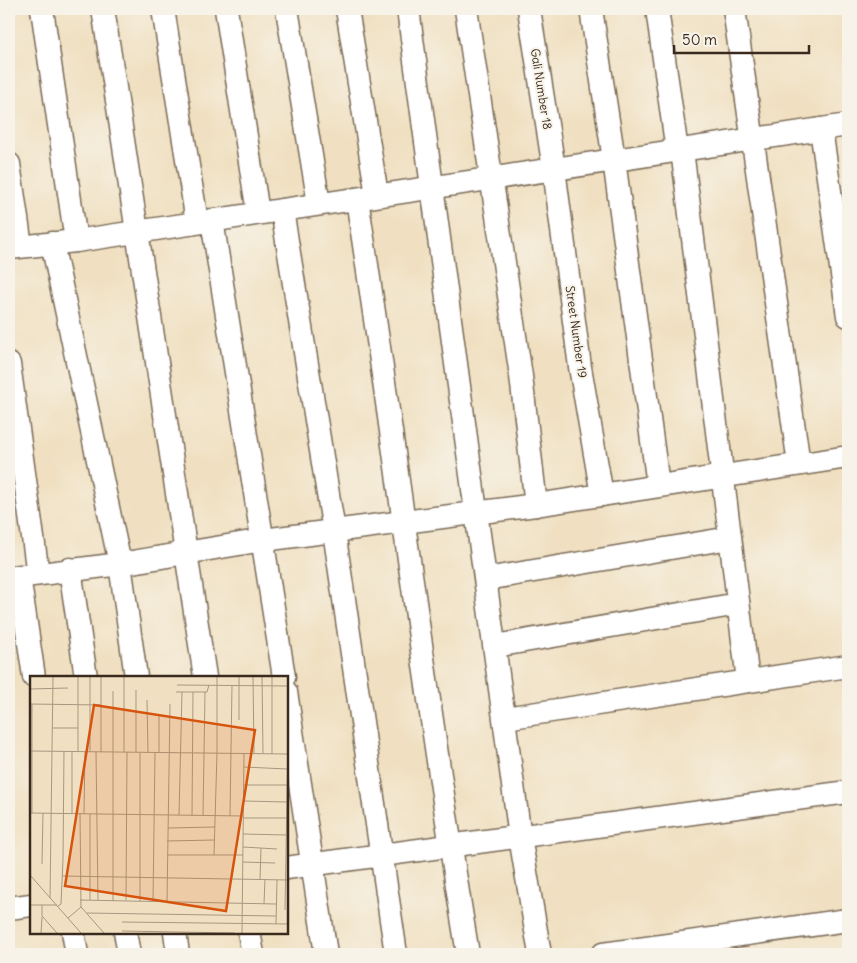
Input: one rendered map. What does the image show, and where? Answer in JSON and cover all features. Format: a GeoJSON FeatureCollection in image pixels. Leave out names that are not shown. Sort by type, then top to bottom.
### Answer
{"type":"FeatureCollection","features":[{"type":"Feature","properties":{"kind":"street"},"geometry":{"type":"LineString","coordinates":[[42,9],[76,241]]}},
{"type":"Feature","properties":{"kind":"street"},"geometry":{"type":"LineString","coordinates":[[103,9],[139,231],[184,552],[205,676]]}},
{"type":"Feature","properties":{"kind":"street"},"geometry":{"type":"LineString","coordinates":[[162,9],[204,221],[263,540],[284,676]]}},
{"type":"Feature","properties":{"kind":"street"},"geometry":{"type":"LineString","coordinates":[[226,9],[258,213]]}},
{"type":"Feature","properties":{"kind":"street"},"geometry":{"type":"LineString","coordinates":[[287,9],[319,204]]}},
{"type":"Feature","properties":{"kind":"street"},"geometry":{"type":"LineString","coordinates":[[347,9],[386,381],[404,522],[450,846],[468,954]]}},
{"type":"Feature","properties":{"kind":"street"},"geometry":{"type":"LineString","coordinates":[[408,9],[434,187],[520,837],[540,954]]}},
{"type":"Feature","properties":{"kind":"street"},"geometry":{"type":"LineString","coordinates":[[466,9],[521,376],[536,505]]}},
{"type":"Feature","properties":{"kind":"street","name":"Gali Number 18"},"geometry":{"type":"LineString","coordinates":[[529,9],[554,169]]}},
{"type":"Feature","properties":{"kind":"street"},"geometry":{"type":"LineString","coordinates":[[591,9],[614,160],[658,485]]}},
{"type":"Feature","properties":{"kind":"street"},"geometry":{"type":"LineString","coordinates":[[657,9],[680,150],[748,681]]}},
{"type":"Feature","properties":{"kind":"street"},"geometry":{"type":"LineString","coordinates":[[734,9],[799,464]]}},
{"type":"Feature","properties":{"kind":"street"},"geometry":{"type":"LineString","coordinates":[[9,164],[15,247],[76,241],[848,125]]}},
{"type":"Feature","properties":{"kind":"street"},"geometry":{"type":"LineString","coordinates":[[821,129],[840,200],[848,316]]}},
{"type":"Feature","properties":{"kind":"street","name":"Street Number 19"},"geometry":{"type":"LineString","coordinates":[[554,169],[580,367],[602,494]]}},
{"type":"Feature","properties":{"kind":"street"},"geometry":{"type":"LineString","coordinates":[[282,210],[334,531],[396,954]]}},
{"type":"Feature","properties":{"kind":"street"},"geometry":{"type":"LineString","coordinates":[[52,243],[120,564],[136,676]]}},
{"type":"Feature","properties":{"kind":"street"},"geometry":{"type":"LineString","coordinates":[[9,364],[22,576],[34,676]]}},
{"type":"Feature","properties":{"kind":"street"},"geometry":{"type":"LineString","coordinates":[[22,576],[120,564],[263,540],[536,505],[722,475],[848,458]]}},
{"type":"Feature","properties":{"kind":"street"},"geometry":{"type":"LineString","coordinates":[[486,578],[730,538]]}},
{"type":"Feature","properties":{"kind":"street"},"geometry":{"type":"LineString","coordinates":[[70,569],[86,676]]}},
{"type":"Feature","properties":{"kind":"street"},"geometry":{"type":"LineString","coordinates":[[495,646],[738,604]]}},
{"type":"Feature","properties":{"kind":"street"},"geometry":{"type":"LineString","coordinates":[[504,718],[848,666]]}},
{"type":"Feature","properties":{"kind":"street"},"geometry":{"type":"LineString","coordinates":[[288,705],[326,954]]}},
{"type":"Feature","properties":{"kind":"street"},"geometry":{"type":"LineString","coordinates":[[288,868],[848,792]]}},
{"type":"Feature","properties":{"kind":"street"},"geometry":{"type":"LineString","coordinates":[[9,908],[30,905]]}},
{"type":"Feature","properties":{"kind":"street"},"geometry":{"type":"LineString","coordinates":[[603,954],[848,920]]}},
{"type":"Feature","properties":{"kind":"street"},"geometry":{"type":"LineString","coordinates":[[73,933],[77,954]]}},
{"type":"Feature","properties":{"kind":"street"},"geometry":{"type":"LineString","coordinates":[[125,933],[129,954]]}},
{"type":"Feature","properties":{"kind":"street"},"geometry":{"type":"LineString","coordinates":[[175,933],[178,954]]}},
{"type":"Feature","properties":{"kind":"street"},"geometry":{"type":"LineString","coordinates":[[249,933],[253,954]]}}]}
